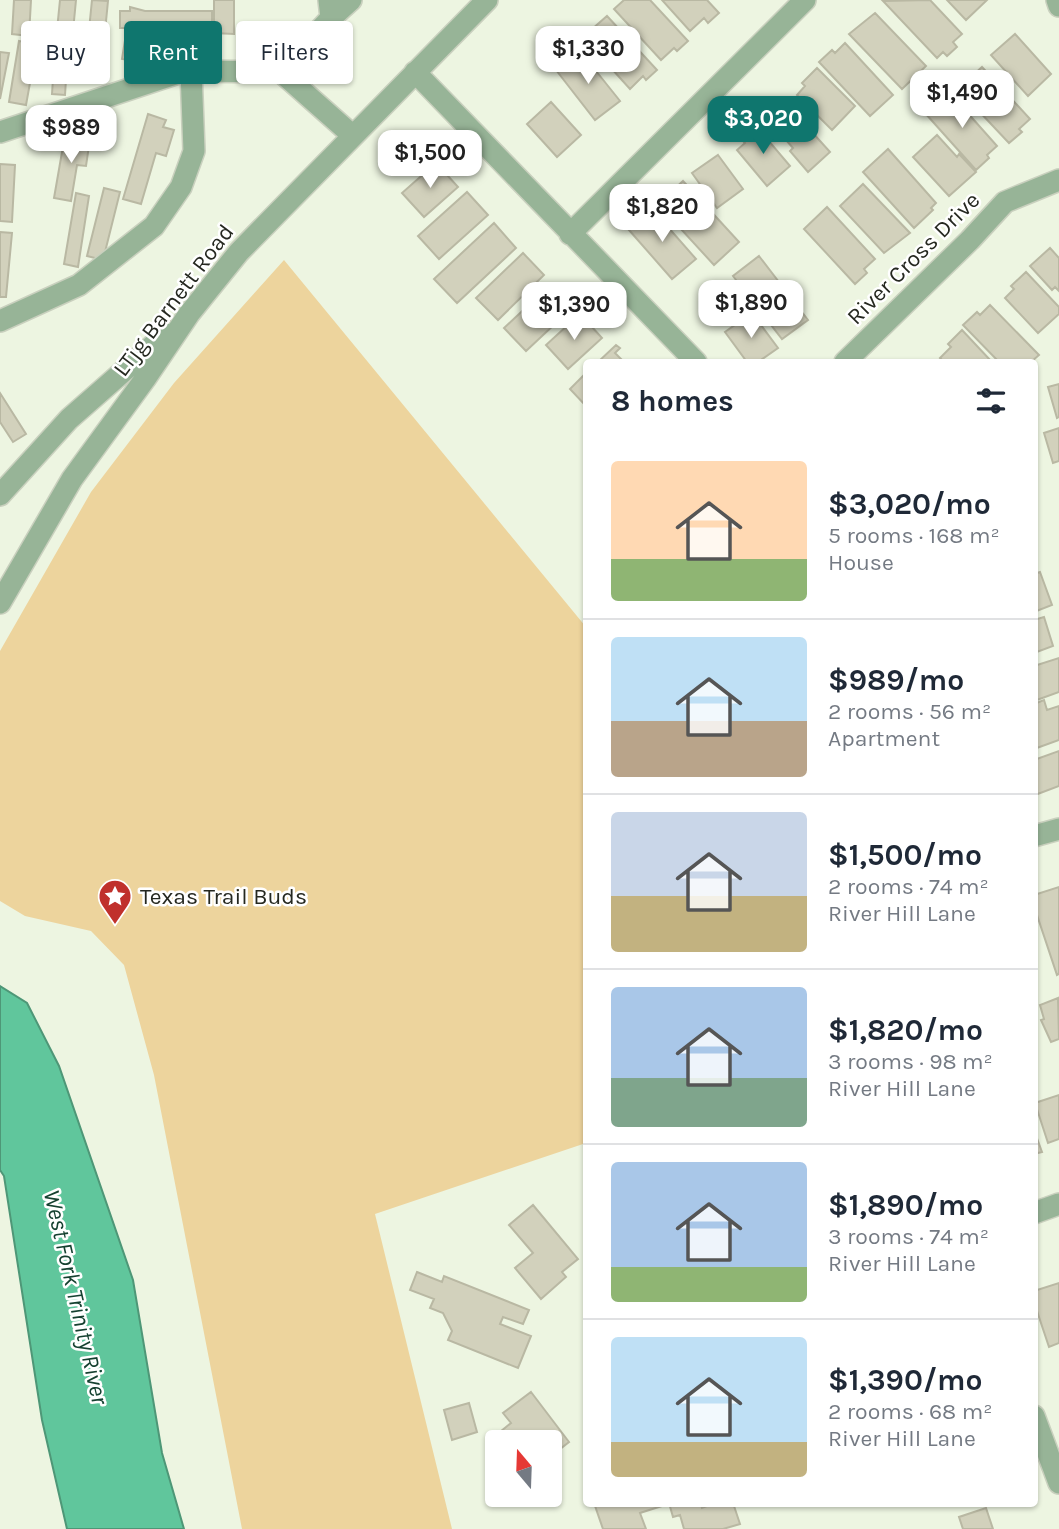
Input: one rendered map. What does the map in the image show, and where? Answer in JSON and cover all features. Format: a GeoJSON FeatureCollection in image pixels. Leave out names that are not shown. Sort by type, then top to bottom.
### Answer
{"type":"FeatureCollection","features":[{"type":"Feature","properties":{"kind":"street"},"geometry":{"type":"LineString","coordinates":[[330,9],[351,0]]}},
{"type":"Feature","properties":{"kind":"street"},"geometry":{"type":"LineString","coordinates":[[570,233],[805,0]]}},
{"type":"Feature","properties":{"kind":"street"},"geometry":{"type":"LineString","coordinates":[[1057,0],[1059,6]]}},
{"type":"Feature","properties":{"kind":"street","name":"LTjg Barnett Road"},"geometry":{"type":"LineString","coordinates":[[0,603],[72,479],[189,314],[239,252],[415,72],[475,4]]}},
{"type":"Feature","properties":{"kind":"street"},"geometry":{"type":"LineString","coordinates":[[415,72],[693,359]]}},
{"type":"Feature","properties":{"kind":"street"},"geometry":{"type":"LineString","coordinates":[[0,132],[145,84]]}},
{"type":"Feature","properties":{"kind":"street"},"geometry":{"type":"LineString","coordinates":[[0,321],[79,285],[153,226],[181,187],[194,151],[191,84]]}},
{"type":"Feature","properties":{"kind":"street"},"geometry":{"type":"LineString","coordinates":[[295,84],[352,135]]}},
{"type":"Feature","properties":{"kind":"street","name":"River Cross Drive"},"geometry":{"type":"LineString","coordinates":[[848,359],[970,240],[1005,202],[1059,180]]}},
{"type":"Feature","properties":{"kind":"street"},"geometry":{"type":"LineString","coordinates":[[0,495],[69,419],[189,314]]}},
{"type":"Feature","properties":{"kind":"street"},"geometry":{"type":"LineString","coordinates":[[1038,835],[1059,829]]}},
{"type":"Feature","properties":{"kind":"street"},"geometry":{"type":"LineString","coordinates":[[1038,1212],[1059,1204]]}},
{"type":"Feature","properties":{"kind":"street"},"geometry":{"type":"LineString","coordinates":[[1038,1427],[1059,1483]]}},
{"type":"Feature","properties":{"kind":"shaded area"},"geometry":{"type":"Polygon","coordinates":[[[284,260],[583,623],[583,1144],[375,1214],[452,1529],[242,1529],[154,1075],[124,965],[91,931],[25,916],[0,901],[0,651],[91,492],[174,383],[284,260]]]}},
{"type":"Feature","properties":{"kind":"water","name":"West Fork Trinity River"},"geometry":{"type":"Polygon","coordinates":[[[0,986],[27,1003],[59,1066],[133,1280],[162,1453],[184,1529],[67,1529],[42,1420],[4,1176],[0,1170],[0,986]]]}},
{"type":"Feature","properties":{"kind":"building"},"geometry":{"type":"Polygon","coordinates":[[[14,0],[31,0],[30,21],[21,21],[21,35],[12,34],[14,0]]]}},
{"type":"Feature","properties":{"kind":"building"},"geometry":{"type":"Polygon","coordinates":[[[60,0],[76,0],[74,21],[58,21],[60,0]]]}},
{"type":"Feature","properties":{"kind":"building"},"geometry":{"type":"Polygon","coordinates":[[[92,0],[108,1],[106,21],[90,21],[92,0]]]}},
{"type":"Feature","properties":{"kind":"building"},"geometry":{"type":"Polygon","coordinates":[[[214,0],[234,0],[234,34],[222,33],[222,21],[214,21],[214,0]]]}},
{"type":"Feature","properties":{"kind":"building"},"geometry":{"type":"Polygon","coordinates":[[[624,0],[650,0],[688,41],[677,51],[674,48],[661,60],[614,9],[624,0]]]}},
{"type":"Feature","properties":{"kind":"building"},"geometry":{"type":"Polygon","coordinates":[[[662,0],[707,0],[719,13],[708,23],[704,18],[690,31],[662,0]]]}},
{"type":"Feature","properties":{"kind":"building"},"geometry":{"type":"Polygon","coordinates":[[[930,0],[962,34],[953,42],[957,47],[947,56],[943,52],[937,58],[883,1],[930,0]]]}},
{"type":"Feature","properties":{"kind":"building"},"geometry":{"type":"Polygon","coordinates":[[[947,0],[987,0],[966,20],[947,0]]]}},
{"type":"Feature","properties":{"kind":"building"},"geometry":{"type":"Polygon","coordinates":[[[130,7],[145,11],[212,11],[212,21],[124,21],[124,28],[120,28],[120,11],[130,11],[130,7]]]}},
{"type":"Feature","properties":{"kind":"building"},"geometry":{"type":"Polygon","coordinates":[[[875,13],[926,66],[902,89],[849,34],[875,13]]]}},
{"type":"Feature","properties":{"kind":"building"},"geometry":{"type":"Polygon","coordinates":[[[607,16],[657,70],[646,80],[643,76],[630,89],[583,37],[607,16]]]}},
{"type":"Feature","properties":{"kind":"building"},"geometry":{"type":"Polygon","coordinates":[[[1015,34],[1051,74],[1028,96],[991,55],[1015,34]]]}},
{"type":"Feature","properties":{"kind":"building"},"geometry":{"type":"Polygon","coordinates":[[[21,41],[21,84],[30,84],[26,105],[9,102],[21,41]]]}},
{"type":"Feature","properties":{"kind":"building"},"geometry":{"type":"Polygon","coordinates":[[[845,43],[893,95],[870,116],[819,62],[832,50],[835,53],[845,43]]]}},
{"type":"Feature","properties":{"kind":"building"},"geometry":{"type":"Polygon","coordinates":[[[580,51],[620,101],[595,120],[556,70],[580,51]]]}},
{"type":"Feature","properties":{"kind":"building"},"geometry":{"type":"Polygon","coordinates":[[[0,52],[9,53],[0,99],[0,52]]]}},
{"type":"Feature","properties":{"kind":"building"},"geometry":{"type":"Polygon","coordinates":[[[982,67],[1030,119],[1019,129],[1022,132],[1009,143],[958,89],[982,67]]]}},
{"type":"Feature","properties":{"kind":"building"},"geometry":{"type":"Polygon","coordinates":[[[817,68],[855,106],[832,130],[797,95],[805,86],[802,83],[817,68]]]}},
{"type":"Feature","properties":{"kind":"building"},"geometry":{"type":"Polygon","coordinates":[[[53,84],[66,84],[65,95],[52,94],[53,84]]]}},
{"type":"Feature","properties":{"kind":"building"},"geometry":{"type":"Polygon","coordinates":[[[949,92],[997,146],[976,170],[925,113],[949,92]]]}},
{"type":"Feature","properties":{"kind":"building"},"geometry":{"type":"Polygon","coordinates":[[[784,101],[830,152],[808,172],[790,151],[793,148],[766,117],[784,101]]]}},
{"type":"Feature","properties":{"kind":"building"},"geometry":{"type":"Polygon","coordinates":[[[551,102],[581,135],[557,157],[527,124],[551,102]]]}},
{"type":"Feature","properties":{"kind":"building"},"geometry":{"type":"Polygon","coordinates":[[[148,114],[166,120],[163,127],[174,130],[166,156],[156,153],[141,204],[123,199],[148,114]]]}},
{"type":"Feature","properties":{"kind":"building"},"geometry":{"type":"Polygon","coordinates":[[[756,126],[790,166],[767,186],[737,150],[745,143],[741,139],[756,126]]]}},
{"type":"Feature","properties":{"kind":"building"},"geometry":{"type":"Polygon","coordinates":[[[65,135],[90,139],[86,166],[77,165],[71,201],[54,198],[65,135]]]}},
{"type":"Feature","properties":{"kind":"building"},"geometry":{"type":"Polygon","coordinates":[[[937,135],[957,157],[959,154],[976,172],[949,196],[913,157],[937,135]]]}},
{"type":"Feature","properties":{"kind":"building"},"geometry":{"type":"Polygon","coordinates":[[[888,149],[936,203],[931,208],[933,210],[914,228],[863,172],[888,149]]]}},
{"type":"Feature","properties":{"kind":"building"},"geometry":{"type":"Polygon","coordinates":[[[718,155],[743,189],[717,208],[692,173],[718,155]]]}},
{"type":"Feature","properties":{"kind":"building"},"geometry":{"type":"Polygon","coordinates":[[[436,163],[458,187],[424,217],[402,193],[436,163]]]}},
{"type":"Feature","properties":{"kind":"building"},"geometry":{"type":"Polygon","coordinates":[[[0,164],[15,165],[12,222],[0,221],[0,164]]]}},
{"type":"Feature","properties":{"kind":"building"},"geometry":{"type":"Polygon","coordinates":[[[683,181],[739,242],[714,265],[658,204],[683,181]]]}},
{"type":"Feature","properties":{"kind":"building"},"geometry":{"type":"Polygon","coordinates":[[[863,184],[910,233],[884,253],[840,206],[863,184]]]}},
{"type":"Feature","properties":{"kind":"building"},"geometry":{"type":"Polygon","coordinates":[[[104,188],[120,192],[103,260],[87,256],[104,188]]]}},
{"type":"Feature","properties":{"kind":"building"},"geometry":{"type":"Polygon","coordinates":[[[467,192],[488,215],[439,259],[418,236],[467,192]]]}},
{"type":"Feature","properties":{"kind":"building"},"geometry":{"type":"Polygon","coordinates":[[[76,193],[89,196],[78,267],[64,264],[76,193]]]}},
{"type":"Feature","properties":{"kind":"building"},"geometry":{"type":"Polygon","coordinates":[[[827,207],[875,259],[864,269],[867,273],[855,284],[804,229],[827,207]]]}},
{"type":"Feature","properties":{"kind":"building"},"geometry":{"type":"Polygon","coordinates":[[[653,210],[696,259],[672,279],[629,230],[653,210]]]}},
{"type":"Feature","properties":{"kind":"building"},"geometry":{"type":"Polygon","coordinates":[[[494,223],[516,248],[457,303],[434,279],[494,223]]]}},
{"type":"Feature","properties":{"kind":"building"},"geometry":{"type":"Polygon","coordinates":[[[0,232],[12,233],[6,297],[0,297],[0,232]]]}},
{"type":"Feature","properties":{"kind":"building"},"geometry":{"type":"Polygon","coordinates":[[[1050,248],[1059,258],[1059,291],[1055,287],[1052,290],[1030,266],[1050,248]]]}},
{"type":"Feature","properties":{"kind":"building"},"geometry":{"type":"Polygon","coordinates":[[[523,253],[544,275],[498,320],[476,298],[523,253]]]}},
{"type":"Feature","properties":{"kind":"building"},"geometry":{"type":"Polygon","coordinates":[[[759,256],[808,320],[782,339],[733,276],[759,256]]]}},
{"type":"Feature","properties":{"kind":"building"},"geometry":{"type":"Polygon","coordinates":[[[1026,272],[1059,307],[1059,314],[1038,333],[1005,298],[1014,289],[1011,286],[1026,272]]]}},
{"type":"Feature","properties":{"kind":"building"},"geometry":{"type":"Polygon","coordinates":[[[551,284],[573,307],[526,351],[504,328],[551,284]]]}},
{"type":"Feature","properties":{"kind":"building"},"geometry":{"type":"Polygon","coordinates":[[[990,305],[1039,355],[1034,359],[996,359],[963,325],[977,312],[980,315],[990,305]]]}},
{"type":"Feature","properties":{"kind":"building"},"geometry":{"type":"Polygon","coordinates":[[[752,313],[778,348],[762,359],[745,359],[725,332],[752,313]]]}},
{"type":"Feature","properties":{"kind":"building"},"geometry":{"type":"Polygon","coordinates":[[[580,314],[602,338],[568,369],[546,345],[580,314]]]}},
{"type":"Feature","properties":{"kind":"building"},"geometry":{"type":"Polygon","coordinates":[[[962,330],[989,359],[941,359],[951,347],[948,344],[962,330]]]}},
{"type":"Feature","properties":{"kind":"building"},"geometry":{"type":"Polygon","coordinates":[[[616,345],[620,348],[615,353],[621,359],[601,359],[616,345]]]}},
{"type":"Feature","properties":{"kind":"building"},"geometry":{"type":"Polygon","coordinates":[[[583,376],[583,403],[570,389],[583,376]]]}},
{"type":"Feature","properties":{"kind":"building"},"geometry":{"type":"Polygon","coordinates":[[[1059,384],[1059,417],[1057,418],[1048,387],[1059,384]]]}},
{"type":"Feature","properties":{"kind":"building"},"geometry":{"type":"Polygon","coordinates":[[[0,393],[26,434],[13,442],[0,422],[0,393]]]}},
{"type":"Feature","properties":{"kind":"building"},"geometry":{"type":"Polygon","coordinates":[[[1059,428],[1059,461],[1053,463],[1044,433],[1059,428]]]}},
{"type":"Feature","properties":{"kind":"building"},"geometry":{"type":"Polygon","coordinates":[[[1040,572],[1052,605],[1038,610],[1040,572]]]}},
{"type":"Feature","properties":{"kind":"building"},"geometry":{"type":"Polygon","coordinates":[[[1044,617],[1053,646],[1038,652],[1038,619],[1044,617]]]}},
{"type":"Feature","properties":{"kind":"building"},"geometry":{"type":"Polygon","coordinates":[[[1059,658],[1059,692],[1038,700],[1038,665],[1059,658]]]}},
{"type":"Feature","properties":{"kind":"building"},"geometry":{"type":"Polygon","coordinates":[[[1044,700],[1047,710],[1059,706],[1059,740],[1038,748],[1038,702],[1044,700]]]}},
{"type":"Feature","properties":{"kind":"building"},"geometry":{"type":"Polygon","coordinates":[[[1059,751],[1059,786],[1038,794],[1038,759],[1059,751]]]}},
{"type":"Feature","properties":{"kind":"building"},"geometry":{"type":"Polygon","coordinates":[[[1059,887],[1057,975],[1038,918],[1038,894],[1059,887]]]}},
{"type":"Feature","properties":{"kind":"building"},"geometry":{"type":"Polygon","coordinates":[[[1058,998],[1059,1039],[1051,1042],[1041,1020],[1044,1019],[1040,1005],[1058,998]]]}},
{"type":"Feature","properties":{"kind":"building"},"geometry":{"type":"Polygon","coordinates":[[[1059,1095],[1059,1139],[1048,1143],[1038,1112],[1038,1102],[1059,1095]]]}},
{"type":"Feature","properties":{"kind":"building"},"geometry":{"type":"Polygon","coordinates":[[[533,1205],[578,1259],[562,1272],[566,1277],[541,1299],[515,1268],[533,1253],[509,1225],[533,1205]]]}},
{"type":"Feature","properties":{"kind":"building"},"geometry":{"type":"Polygon","coordinates":[[[417,1272],[442,1282],[444,1276],[529,1310],[523,1324],[503,1317],[500,1324],[531,1336],[518,1368],[448,1340],[452,1331],[443,1313],[430,1308],[434,1299],[410,1290],[417,1272]]]}},
{"type":"Feature","properties":{"kind":"building"},"geometry":{"type":"Polygon","coordinates":[[[1059,1283],[1059,1343],[1049,1347],[1038,1314],[1038,1290],[1059,1283]]]}},
{"type":"Feature","properties":{"kind":"building"},"geometry":{"type":"Polygon","coordinates":[[[531,1392],[560,1430],[502,1430],[511,1423],[503,1413],[531,1392]]]}},
{"type":"Feature","properties":{"kind":"building"},"geometry":{"type":"Polygon","coordinates":[[[469,1403],[477,1432],[452,1440],[444,1410],[469,1403]]]}},
{"type":"Feature","properties":{"kind":"building"},"geometry":{"type":"Polygon","coordinates":[[[562,1433],[569,1442],[562,1448],[562,1433]]]}},
{"type":"Feature","properties":{"kind":"building"},"geometry":{"type":"Polygon","coordinates":[[[595,1507],[659,1507],[640,1513],[646,1529],[603,1529],[595,1507]]]}},
{"type":"Feature","properties":{"kind":"building"},"geometry":{"type":"Polygon","coordinates":[[[670,1507],[734,1507],[740,1524],[723,1529],[684,1529],[680,1515],[673,1517],[670,1507]]]}},
{"type":"Feature","properties":{"kind":"building"},"geometry":{"type":"Polygon","coordinates":[[[986,1508],[993,1529],[963,1529],[959,1517],[986,1508]]]}},
{"type":"Feature","properties":{"kind":"place","name":"Texas Trail Buds"},"geometry":{"type":"Point","coordinates":[115,926]}}]}
